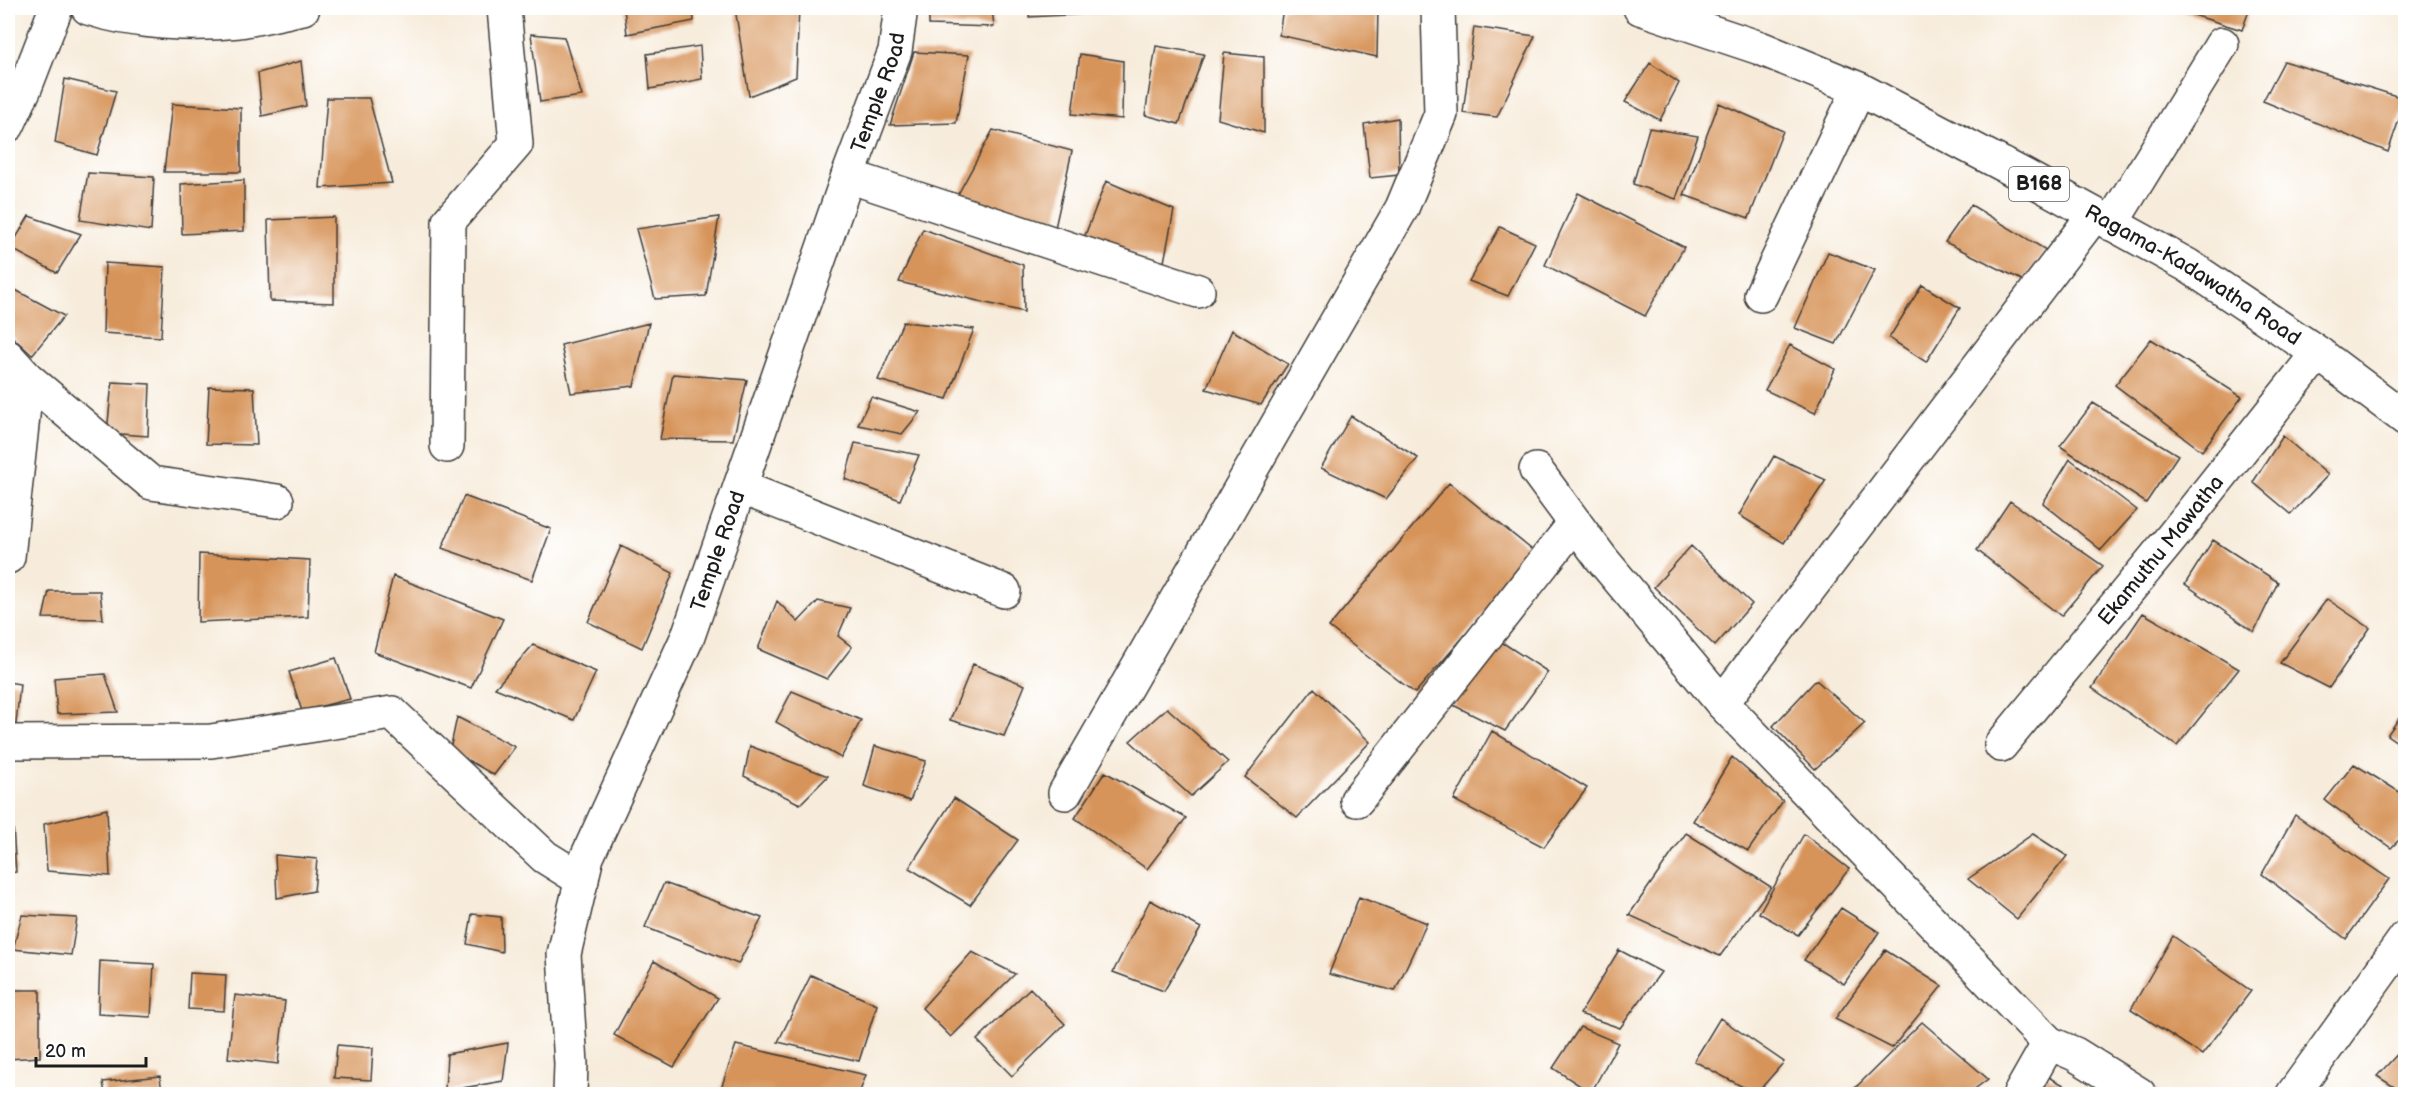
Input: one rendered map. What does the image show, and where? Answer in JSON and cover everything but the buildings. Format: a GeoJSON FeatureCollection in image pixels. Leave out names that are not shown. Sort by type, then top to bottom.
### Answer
{"type":"FeatureCollection","features":[{"type":"Feature","properties":{"kind":"street"},"geometry":{"type":"LineString","coordinates":[[8,125],[16,88],[56,8]]}},
{"type":"Feature","properties":{"kind":"street"},"geometry":{"type":"LineString","coordinates":[[88,8],[112,16],[164,22],[240,21],[303,8]]}},
{"type":"Feature","properties":{"kind":"street"},"geometry":{"type":"LineString","coordinates":[[447,446],[449,221],[516,144],[504,8]]}},
{"type":"Feature","properties":{"kind":"street","name":"Temple Road"},"geometry":{"type":"LineString","coordinates":[[570,1095],[571,1064],[564,954],[587,857],[688,636],[848,177],[896,51],[901,8]]}},
{"type":"Feature","properties":{"kind":"street"},"geometry":{"type":"LineString","coordinates":[[1065,793],[1402,208],[1441,114],[1438,8]]}},
{"type":"Feature","properties":{"kind":"street","name":"Ragama-Kadawatha Road"},"geometry":{"type":"LineString","coordinates":[[1640,8],[1760,48],[1859,89],[2015,171],[2187,265],[2318,353],[2406,419]]}},
{"type":"Feature","properties":{"kind":"street"},"geometry":{"type":"LineString","coordinates":[[1722,703],[2102,219],[2222,44]]}},
{"type":"Feature","properties":{"kind":"street"},"geometry":{"type":"LineString","coordinates":[[1761,294],[1859,89]]}},
{"type":"Feature","properties":{"kind":"street"},"geometry":{"type":"LineString","coordinates":[[848,177],[1198,291]]}},
{"type":"Feature","properties":{"kind":"street","name":"Ekamuthu Mawatha"},"geometry":{"type":"LineString","coordinates":[[2001,745],[2172,537],[2318,353]]}},
{"type":"Feature","properties":{"kind":"street"},"geometry":{"type":"LineString","coordinates":[[17,368],[151,483],[277,501]]}},
{"type":"Feature","properties":{"kind":"street"},"geometry":{"type":"LineString","coordinates":[[8,557],[17,368]]}},
{"type":"Feature","properties":{"kind":"street"},"geometry":{"type":"LineString","coordinates":[[1536,470],[1601,558],[1722,703],[2049,1044],[2075,1054],[2139,1095]]}},
{"type":"Feature","properties":{"kind":"street"},"geometry":{"type":"LineString","coordinates":[[740,487],[1004,591]]}},
{"type":"Feature","properties":{"kind":"street"},"geometry":{"type":"LineString","coordinates":[[1357,800],[1575,523]]}},
{"type":"Feature","properties":{"kind":"street"},"geometry":{"type":"LineString","coordinates":[[8,742],[211,741],[392,712],[545,857],[582,880]]}},
{"type":"Feature","properties":{"kind":"street"},"geometry":{"type":"LineString","coordinates":[[2293,1095],[2406,937]]}},
{"type":"Feature","properties":{"kind":"street"},"geometry":{"type":"LineString","coordinates":[[2020,1095],[2049,1044]]}}]}
